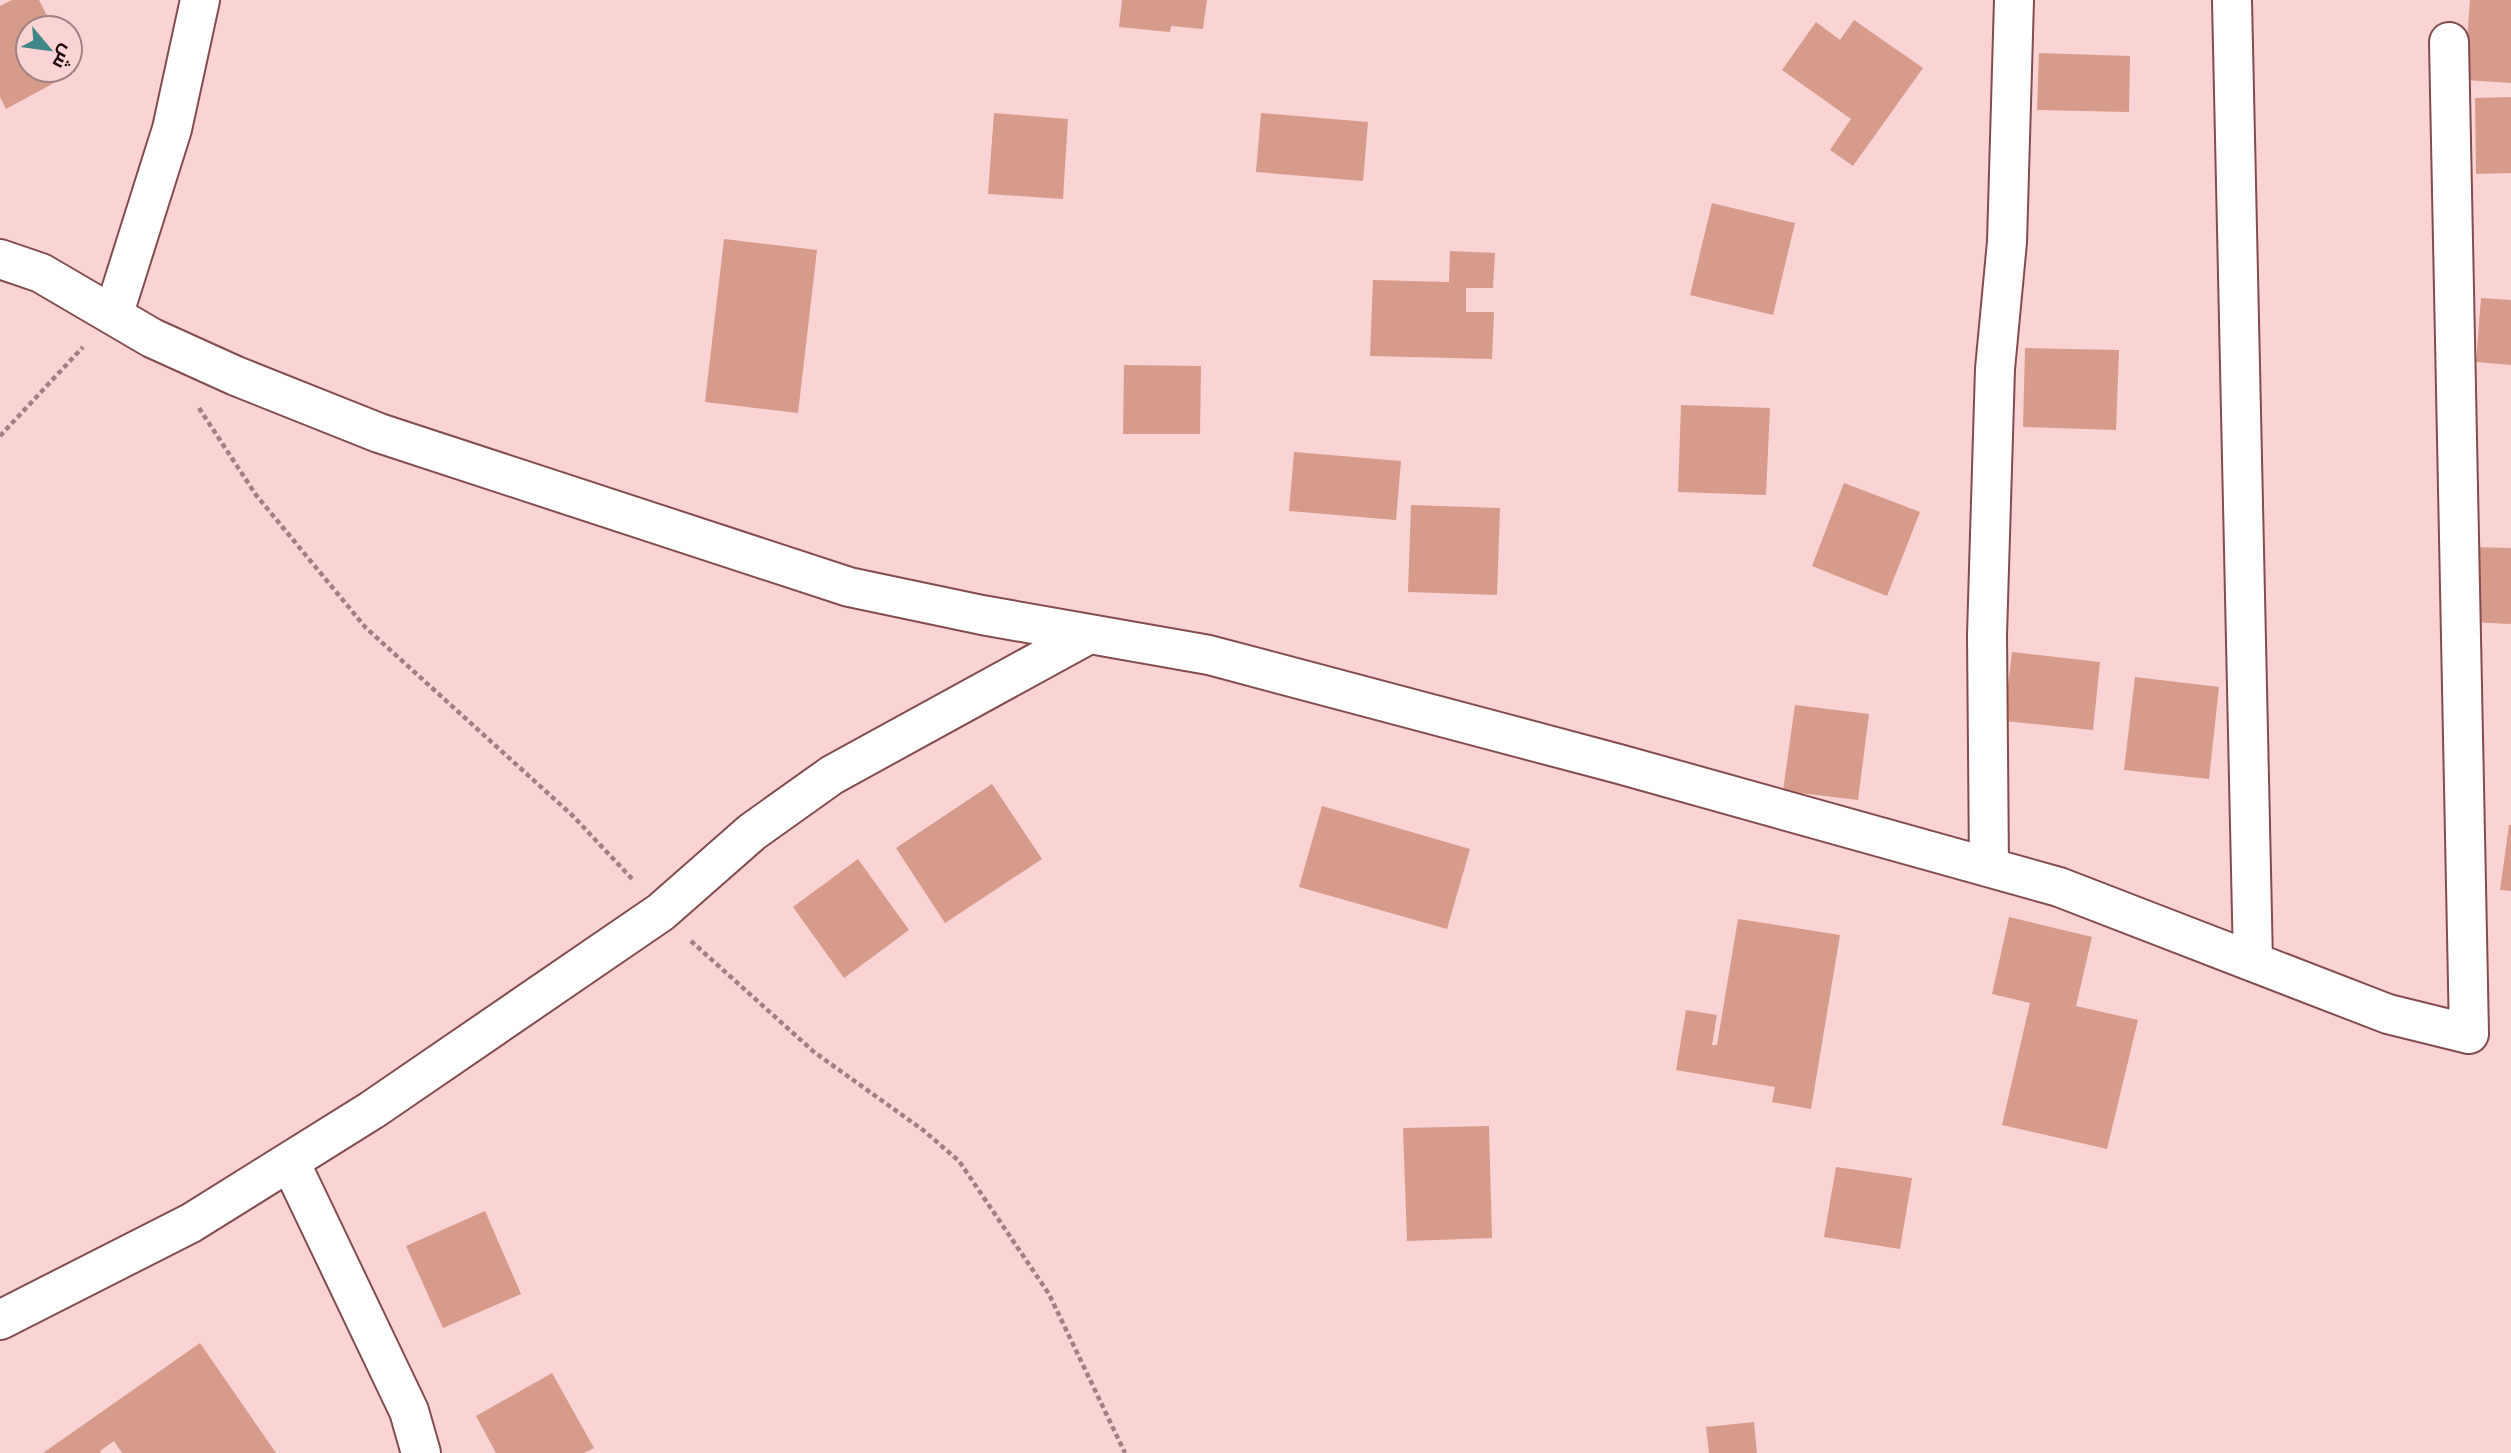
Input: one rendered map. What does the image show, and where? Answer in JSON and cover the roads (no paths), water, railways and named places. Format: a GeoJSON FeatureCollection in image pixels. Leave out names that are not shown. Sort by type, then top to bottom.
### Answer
{"type":"FeatureCollection","features":[{"type":"Feature","properties":{"kind":"street"},"geometry":{"type":"LineString","coordinates":[[114,313],[173,129],[200,0]]}},
{"type":"Feature","properties":{"kind":"street"},"geometry":{"type":"LineString","coordinates":[[1989,867],[1987,635],[1993,422],[2007,242],[2014,0]]}},
{"type":"Feature","properties":{"kind":"street"},"geometry":{"type":"LineString","coordinates":[[2232,0],[2253,962]]}},
{"type":"Feature","properties":{"kind":"street"},"geometry":{"type":"LineString","coordinates":[[0,259],[41,273],[164,343],[379,433],[849,587],[982,615],[1209,654],[1619,764],[2059,887],[2388,1014],[2469,1034],[2449,42]]}},
{"type":"Feature","properties":{"kind":"street"},"geometry":{"type":"LineString","coordinates":[[0,1320],[191,1223],[372,1110],[661,912],[752,832],[832,775],[1089,634]]}},
{"type":"Feature","properties":{"kind":"street"},"geometry":{"type":"LineString","coordinates":[[290,1161],[409,1411],[421,1453]]}}]}
